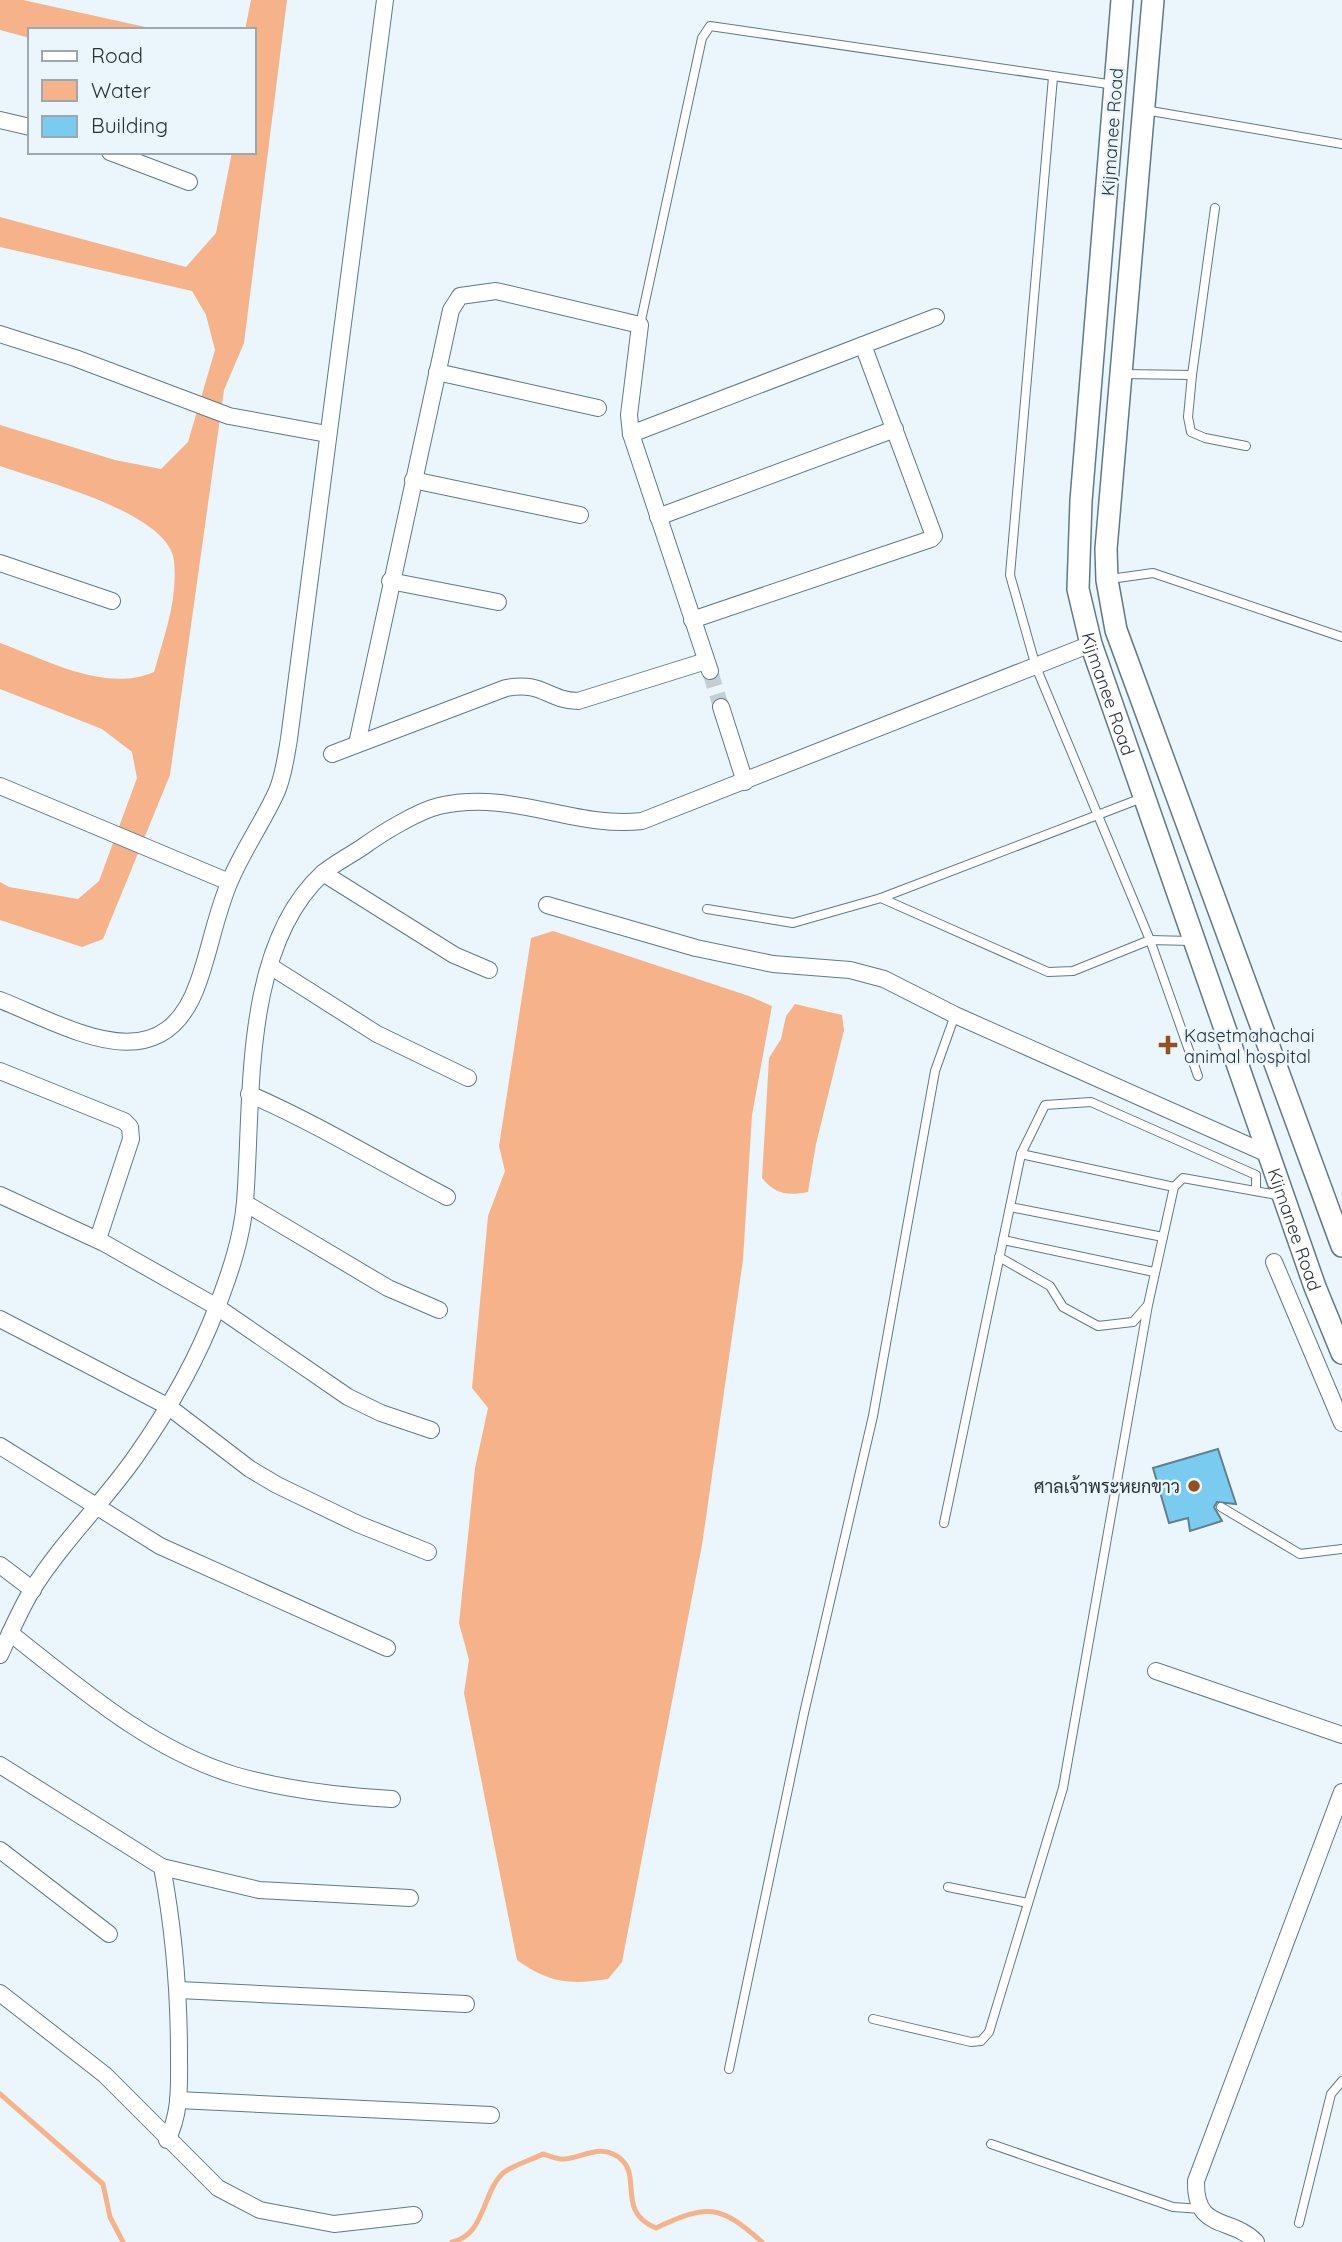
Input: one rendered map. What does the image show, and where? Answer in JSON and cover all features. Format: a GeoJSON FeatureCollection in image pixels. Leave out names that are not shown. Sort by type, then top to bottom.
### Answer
{"type":"FeatureCollection","features":[{"type":"Feature","properties":{"kind":"main road","name":"Kijmanee Road"},"geometry":{"type":"LineString","coordinates":[[1122,0],[1081,501],[1078,589],[1091,644],[1342,1353]]}},
{"type":"Feature","properties":{"kind":"main road","name":"Kijmanee Road"},"geometry":{"type":"LineString","coordinates":[[1153,0],[1106,549],[1107,580],[1116,630],[1341,1242]]}},
{"type":"Feature","properties":{"kind":"street"},"geometry":{"type":"LineString","coordinates":[[0,1000],[93,1036],[121,1042],[144,1042],[162,1035],[177,1024],[190,1005],[229,882],[278,790],[284,771],[385,0]]}},
{"type":"Feature","properties":{"kind":"street"},"geometry":{"type":"LineString","coordinates":[[0,120],[28,127]]}},
{"type":"Feature","properties":{"kind":"street"},"geometry":{"type":"LineString","coordinates":[[115,154],[189,182]]}},
{"type":"Feature","properties":{"kind":"street"},"geometry":{"type":"LineString","coordinates":[[332,754],[506,688],[525,685],[540,688],[565,701],[578,701],[708,666],[631,434],[629,415],[640,325],[496,291],[460,296],[452,310],[437,372],[357,744]]}},
{"type":"Feature","properties":{"kind":"street"},"geometry":{"type":"LineString","coordinates":[[631,434],[936,317]]}},
{"type":"Feature","properties":{"kind":"street"},"geometry":{"type":"LineString","coordinates":[[0,334],[75,358],[229,416],[327,434]]}},
{"type":"Feature","properties":{"kind":"street"},"geometry":{"type":"LineString","coordinates":[[692,620],[931,539],[934,531],[863,345]]}},
{"type":"Feature","properties":{"kind":"street"},"geometry":{"type":"LineString","coordinates":[[437,372],[598,408]]}},
{"type":"Feature","properties":{"kind":"street"},"geometry":{"type":"LineString","coordinates":[[658,517],[895,429]]}},
{"type":"Feature","properties":{"kind":"street"},"geometry":{"type":"LineString","coordinates":[[413,480],[580,515]]}},
{"type":"Feature","properties":{"kind":"street"},"geometry":{"type":"LineString","coordinates":[[0,563],[112,601]]}},
{"type":"Feature","properties":{"kind":"street"},"geometry":{"type":"LineString","coordinates":[[390,581],[498,602]]}},
{"type":"Feature","properties":{"kind":"street"},"geometry":{"type":"LineString","coordinates":[[0,1655],[33,1590],[135,1458],[169,1406],[193,1364],[217,1307],[240,1237],[245,1203],[249,1094],[270,966],[281,934],[302,899],[323,873],[372,840],[437,807],[483,802],[514,803],[621,824],[642,821],[1091,644]]}},
{"type":"Feature","properties":{"kind":"street"},"geometry":{"type":"LineString","coordinates":[[721,708],[745,782]]}},
{"type":"Feature","properties":{"kind":"street"},"geometry":{"type":"LineString","coordinates":[[0,786],[229,882]]}},
{"type":"Feature","properties":{"kind":"street"},"geometry":{"type":"LineString","coordinates":[[323,873],[454,955],[489,970]]}},
{"type":"Feature","properties":{"kind":"street"},"geometry":{"type":"LineString","coordinates":[[547,905],[696,948],[773,964],[850,970],[873,976],[1270,1155]]}},
{"type":"Feature","properties":{"kind":"street"},"geometry":{"type":"LineString","coordinates":[[270,966],[377,1034],[468,1078]]}},
{"type":"Feature","properties":{"kind":"street"},"geometry":{"type":"LineString","coordinates":[[0,1071],[124,1121],[130,1127],[131,1139],[98,1240]]}},
{"type":"Feature","properties":{"kind":"street"},"geometry":{"type":"LineString","coordinates":[[249,1094],[311,1122],[447,1197]]}},
{"type":"Feature","properties":{"kind":"street"},"geometry":{"type":"LineString","coordinates":[[0,1195],[98,1240],[217,1307],[348,1397],[381,1413],[431,1430]]}},
{"type":"Feature","properties":{"kind":"street"},"geometry":{"type":"LineString","coordinates":[[245,1203],[388,1288],[439,1310]]}},
{"type":"Feature","properties":{"kind":"street"},"geometry":{"type":"LineString","coordinates":[[1274,1262],[1342,1423]]}},
{"type":"Feature","properties":{"kind":"street"},"geometry":{"type":"LineString","coordinates":[[0,1319],[169,1406],[250,1469],[276,1485],[358,1524],[428,1552]]}},
{"type":"Feature","properties":{"kind":"street"},"geometry":{"type":"LineString","coordinates":[[0,1446],[97,1504],[136,1534],[387,1648]]}},
{"type":"Feature","properties":{"kind":"street"},"geometry":{"type":"LineString","coordinates":[[0,1565],[33,1590]]}},
{"type":"Feature","properties":{"kind":"street"},"geometry":{"type":"LineString","coordinates":[[10,1633],[134,1726],[202,1762],[233,1774],[308,1791],[392,1798]]}},
{"type":"Feature","properties":{"kind":"street"},"geometry":{"type":"LineString","coordinates":[[1156,1671],[1342,1735]]}},
{"type":"Feature","properties":{"kind":"street"},"geometry":{"type":"LineString","coordinates":[[0,1765],[162,1867],[258,1890],[410,1898]]}},
{"type":"Feature","properties":{"kind":"street"},"geometry":{"type":"LineString","coordinates":[[1256,2242],[1209,2219],[1200,2209],[1195,2196],[1196,2181],[1342,1792]]}},
{"type":"Feature","properties":{"kind":"street"},"geometry":{"type":"LineString","coordinates":[[0,1850],[109,1934]]}},
{"type":"Feature","properties":{"kind":"street"},"geometry":{"type":"LineString","coordinates":[[162,1867],[179,1990],[178,2100],[174,2127],[167,2140]]}},
{"type":"Feature","properties":{"kind":"street"},"geometry":{"type":"LineString","coordinates":[[179,1990],[466,2004]]}},
{"type":"Feature","properties":{"kind":"street"},"geometry":{"type":"LineString","coordinates":[[0,1993],[105,2075],[167,2140],[218,2188],[260,2210],[334,2224],[414,2215]]}},
{"type":"Feature","properties":{"kind":"street"},"geometry":{"type":"LineString","coordinates":[[178,2100],[491,2115]]}},
{"type":"Feature","properties":{"kind":"lane"},"geometry":{"type":"LineString","coordinates":[[640,325],[702,38],[710,26],[1116,85]]}},
{"type":"Feature","properties":{"kind":"lane"},"geometry":{"type":"LineString","coordinates":[[1053,77],[1010,576],[1036,667],[1150,940],[1198,1076]]}},
{"type":"Feature","properties":{"kind":"lane"},"geometry":{"type":"LineString","coordinates":[[1145,110],[1342,144]]}},
{"type":"Feature","properties":{"kind":"lane"},"geometry":{"type":"LineString","coordinates":[[1215,208],[1188,417],[1191,432],[1205,438],[1246,446]]}},
{"type":"Feature","properties":{"kind":"lane"},"geometry":{"type":"LineString","coordinates":[[1120,374],[1192,375]]}},
{"type":"Feature","properties":{"kind":"lane"},"geometry":{"type":"LineString","coordinates":[[1107,580],[1153,573],[1342,636]]}},
{"type":"Feature","properties":{"kind":"lane"},"geometry":{"type":"LineString","coordinates":[[707,909],[793,923],[881,898],[1145,796]]}},
{"type":"Feature","properties":{"kind":"lane"},"geometry":{"type":"LineString","coordinates":[[881,898],[1048,972],[1073,971],[1150,940],[1197,941]]}},
{"type":"Feature","properties":{"kind":"lane"},"geometry":{"type":"LineString","coordinates":[[729,2069],[802,1726],[873,1416],[935,1071],[955,1015]]}},
{"type":"Feature","properties":{"kind":"lane"},"geometry":{"type":"LineString","coordinates":[[944,1523],[1021,1154],[1045,1105],[1091,1102],[1282,1189]]}},
{"type":"Feature","properties":{"kind":"lane"},"geometry":{"type":"LineString","coordinates":[[1021,1154],[1174,1187]]}},
{"type":"Feature","properties":{"kind":"lane"},"geometry":{"type":"LineString","coordinates":[[1256,1175],[1256,1191]]}},
{"type":"Feature","properties":{"kind":"lane"},"geometry":{"type":"LineString","coordinates":[[873,2019],[971,2042],[982,2041],[989,2032],[1063,1788],[1148,1304],[1174,1187],[1183,1178],[1256,1191],[1282,1189]]}},
{"type":"Feature","properties":{"kind":"lane"},"geometry":{"type":"LineString","coordinates":[[1010,1207],[1163,1237]]}},
{"type":"Feature","properties":{"kind":"lane"},"geometry":{"type":"LineString","coordinates":[[1003,1240],[1154,1272]]}},
{"type":"Feature","properties":{"kind":"lane"},"geometry":{"type":"LineString","coordinates":[[999,1257],[1050,1286],[1063,1307],[1098,1326],[1133,1322],[1148,1304]]}},
{"type":"Feature","properties":{"kind":"lane"},"geometry":{"type":"LineString","coordinates":[[1221,1507],[1300,1555],[1342,1549]]}},
{"type":"Feature","properties":{"kind":"lane"},"geometry":{"type":"LineString","coordinates":[[948,1887],[1028,1903]]}},
{"type":"Feature","properties":{"kind":"lane"},"geometry":{"type":"LineString","coordinates":[[1299,2223],[1331,2094],[1342,2081]]}},
{"type":"Feature","properties":{"kind":"lane"},"geometry":{"type":"LineString","coordinates":[[991,2144],[1173,2207],[1200,2209]]}},
{"type":"Feature","properties":{"kind":"water"},"geometry":{"type":"Polygon","coordinates":[[[0,0],[23,0],[150,28],[28,28],[28,37],[0,30],[0,0]]]}},
{"type":"Feature","properties":{"kind":"water"},"geometry":{"type":"Polygon","coordinates":[[[251,0],[287,0],[244,343],[224,390],[170,775],[103,939],[82,947],[0,920],[0,882],[9,887],[78,899],[99,881],[137,778],[132,752],[102,729],[0,689],[0,643],[96,677],[116,679],[154,672],[172,604],[174,561],[167,543],[128,513],[72,490],[0,466],[0,425],[115,460],[161,469],[188,442],[215,350],[206,315],[192,291],[0,247],[0,217],[186,267],[216,233],[232,154],[256,154],[256,28],[245,28],[251,0]]]}},
{"type":"Feature","properties":{"kind":"water"},"geometry":{"type":"Polygon","coordinates":[[[553,931],[772,1006],[752,1115],[743,1260],[702,1545],[622,1962],[608,1979],[582,1982],[550,1978],[517,1960],[464,1693],[469,1660],[459,1623],[475,1468],[488,1408],[472,1388],[488,1216],[505,1171],[499,1146],[531,938],[553,931]]]}},
{"type":"Feature","properties":{"kind":"water"},"geometry":{"type":"Polygon","coordinates":[[[795,1004],[842,1015],[844,1030],[816,1144],[808,1192],[794,1194],[777,1191],[762,1178],[769,1058],[781,1039],[786,1016],[795,1004]]]}},
{"type":"Feature","properties":{"kind":"building","name":"ศาลเจ้าพระหยกขาว"},"geometry":{"type":"Polygon","coordinates":[[[1218,1449],[1236,1504],[1217,1502],[1214,1507],[1222,1521],[1190,1531],[1188,1518],[1169,1523],[1153,1468],[1218,1449]]]}},
{"type":"Feature","properties":{"kind":"waterway"},"geometry":{"type":"LineString","coordinates":[[0,2094],[103,2184],[110,2217],[123,2242]]}},
{"type":"Feature","properties":{"kind":"waterway"},"geometry":{"type":"LineString","coordinates":[[452,2242],[471,2231],[496,2181],[507,2170],[543,2154],[562,2159],[601,2151],[613,2154],[623,2161],[628,2170],[636,2211],[643,2220],[656,2228],[688,2215],[712,2212],[735,2220],[762,2242]]}},
{"type":"Feature","properties":{"kind":"tunnel"},"geometry":{"type":"LineString","coordinates":[[710,671],[721,707]]}},
{"type":"Feature","properties":{"kind":"place","name":"Kasetmahachai animal hospital"},"geometry":{"type":"Point","coordinates":[1168,1045]}},
{"type":"Feature","properties":{"kind":"place","name":"ศาลเจ้าพระหยกขาว"},"geometry":{"type":"Point","coordinates":[1194,1486]}}]}
